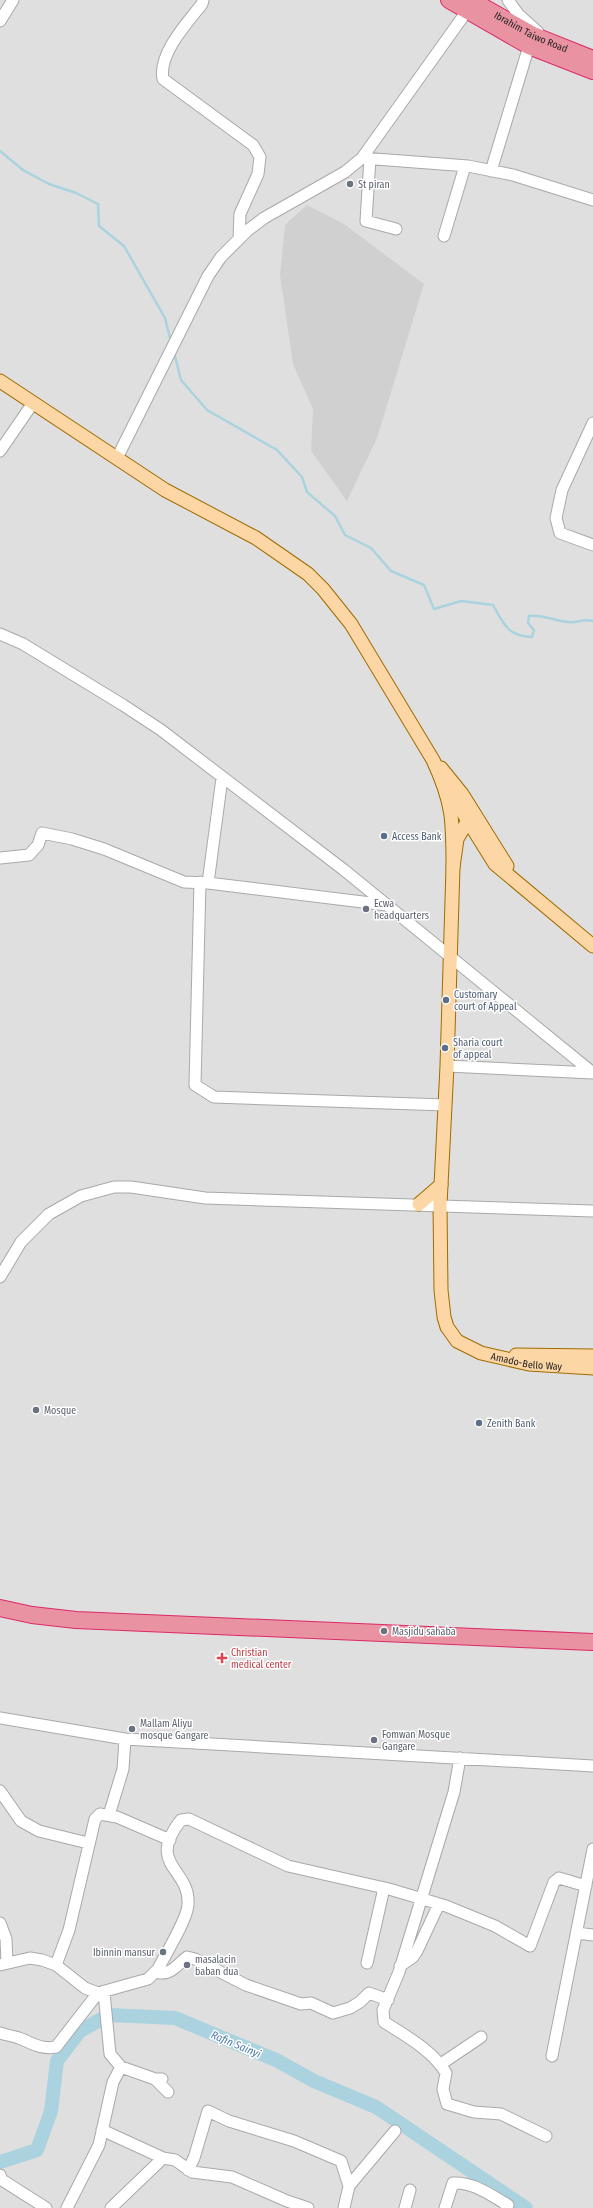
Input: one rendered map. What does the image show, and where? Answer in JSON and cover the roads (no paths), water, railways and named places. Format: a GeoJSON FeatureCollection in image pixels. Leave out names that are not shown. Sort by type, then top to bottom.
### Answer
{"type":"FeatureCollection","features":[{"type":"Feature","properties":{"kind":"highway"},"geometry":{"type":"LineString","coordinates":[[449,0],[469,6],[529,46],[593,71]]}},
{"type":"Feature","properties":{"kind":"highway","name":"Ibrahim Taiwo Road"},"geometry":{"type":"LineString","coordinates":[[469,6],[562,48],[593,59]]}},
{"type":"Feature","properties":{"kind":"highway"},"geometry":{"type":"LineString","coordinates":[[0,1601],[66,1611],[593,1634]]}},
{"type":"Feature","properties":{"kind":"highway"},"geometry":{"type":"LineString","coordinates":[[0,1608],[32,1616],[76,1620],[593,1642]]}},
{"type":"Feature","properties":{"kind":"main road"},"geometry":{"type":"LineString","coordinates":[[0,380],[165,490],[272,548],[308,574],[323,589],[351,624],[433,760],[448,796],[453,820],[447,1066],[440,1205],[441,1290],[447,1327],[452,1335],[464,1346],[491,1355]]}},
{"type":"Feature","properties":{"kind":"main road"},"geometry":{"type":"LineString","coordinates":[[433,760],[450,778],[495,864],[593,946]]}},
{"type":"Feature","properties":{"kind":"main road"},"geometry":{"type":"LineString","coordinates":[[441,777],[471,817]]}},
{"type":"Feature","properties":{"kind":"main road"},"geometry":{"type":"LineString","coordinates":[[452,867],[457,839],[471,817]]}},
{"type":"Feature","properties":{"kind":"main road"},"geometry":{"type":"LineString","coordinates":[[419,1204],[441,1185]]}},
{"type":"Feature","properties":{"kind":"main road","name":"Amado-Bello Way"},"geometry":{"type":"LineString","coordinates":[[491,1355],[593,1356]]}},
{"type":"Feature","properties":{"kind":"main road","name":"Amado-Bello Way"},"geometry":{"type":"LineString","coordinates":[[491,1355],[529,1364],[593,1368]]}},
{"type":"Feature","properties":{"kind":"street"},"geometry":{"type":"LineString","coordinates":[[0,21],[12,0]]}},
{"type":"Feature","properties":{"kind":"street"},"geometry":{"type":"LineString","coordinates":[[203,0],[202,4],[178,35],[161,69],[163,79],[253,145],[260,157],[258,174],[240,214],[239,238]]}},
{"type":"Feature","properties":{"kind":"street"},"geometry":{"type":"LineString","coordinates":[[508,0],[518,14],[528,23],[562,48]]}},
{"type":"Feature","properties":{"kind":"street"},"geometry":{"type":"LineString","coordinates":[[117,458],[208,276],[221,257],[239,238],[264,218],[366,158],[469,6]]}},
{"type":"Feature","properties":{"kind":"street"},"geometry":{"type":"LineString","coordinates":[[492,170],[529,46]]}},
{"type":"Feature","properties":{"kind":"street"},"geometry":{"type":"LineString","coordinates":[[366,158],[465,166],[492,170],[593,200]]}},
{"type":"Feature","properties":{"kind":"street"},"geometry":{"type":"LineString","coordinates":[[366,158],[366,221],[396,229]]}},
{"type":"Feature","properties":{"kind":"street"},"geometry":{"type":"LineString","coordinates":[[444,236],[465,166]]}},
{"type":"Feature","properties":{"kind":"street"},"geometry":{"type":"LineString","coordinates":[[0,451],[33,403]]}},
{"type":"Feature","properties":{"kind":"street"},"geometry":{"type":"LineString","coordinates":[[593,423],[562,490],[556,518],[560,533],[593,545]]}},
{"type":"Feature","properties":{"kind":"street"},"geometry":{"type":"LineString","coordinates":[[0,634],[22,644],[123,705],[161,730],[388,905],[449,957],[593,1073]]}},
{"type":"Feature","properties":{"kind":"street"},"geometry":{"type":"LineString","coordinates":[[222,778],[204,882],[195,1085],[214,1097],[445,1105]]}},
{"type":"Feature","properties":{"kind":"street"},"geometry":{"type":"LineString","coordinates":[[0,858],[29,855],[38,845],[42,833],[72,839],[104,849],[184,882],[204,882],[388,905]]}},
{"type":"Feature","properties":{"kind":"street"},"geometry":{"type":"LineString","coordinates":[[447,1066],[593,1073]]}},
{"type":"Feature","properties":{"kind":"street"},"geometry":{"type":"LineString","coordinates":[[0,1277],[22,1242],[50,1214],[81,1196],[105,1188],[131,1187],[205,1198],[593,1211]]}},
{"type":"Feature","properties":{"kind":"street"},"geometry":{"type":"LineString","coordinates":[[0,1718],[125,1739],[593,1766]]}},
{"type":"Feature","properties":{"kind":"street"},"geometry":{"type":"LineString","coordinates":[[109,1815],[124,1769],[125,1739]]}},
{"type":"Feature","properties":{"kind":"street"},"geometry":{"type":"LineString","coordinates":[[460,1758],[454,1792],[400,1966],[383,2010],[384,2022],[432,2055],[441,2064],[446,2073],[443,2089],[447,2104],[474,2112],[501,2114],[546,2136]]}},
{"type":"Feature","properties":{"kind":"street"},"geometry":{"type":"LineString","coordinates":[[0,1791],[21,1822],[39,1830],[88,1842]]}},
{"type":"Feature","properties":{"kind":"street"},"geometry":{"type":"LineString","coordinates":[[56,1965],[69,1930],[88,1842],[95,1818],[100,1814],[118,1816],[134,1826],[170,1840]]}},
{"type":"Feature","properties":{"kind":"street"},"geometry":{"type":"LineString","coordinates":[[0,2033],[19,2038],[47,2049],[56,2047],[101,1993],[148,1979],[158,1969],[188,1907],[188,1890],[169,1863],[167,1856],[170,1840],[181,1820],[189,1819],[288,1866],[384,1888],[439,1904],[496,1926],[530,1946],[554,1882],[559,1878],[586,1886]]}},
{"type":"Feature","properties":{"kind":"street"},"geometry":{"type":"LineString","coordinates":[[552,2056],[577,1933],[588,1902],[586,1886],[593,1849]]}},
{"type":"Feature","properties":{"kind":"street"},"geometry":{"type":"LineString","coordinates":[[367,1963],[384,1888]]}},
{"type":"Feature","properties":{"kind":"street"},"geometry":{"type":"LineString","coordinates":[[400,1966],[417,1951],[439,1904]]}},
{"type":"Feature","properties":{"kind":"street"},"geometry":{"type":"LineString","coordinates":[[0,1923],[6,1939],[3,1964],[30,1958],[56,1965],[85,1988],[101,1993]]}},
{"type":"Feature","properties":{"kind":"street"},"geometry":{"type":"LineString","coordinates":[[577,1933],[593,1936]]}},
{"type":"Feature","properties":{"kind":"street"},"geometry":{"type":"LineString","coordinates":[[158,1969],[160,1973],[165,1974],[172,1971],[187,1957],[246,1985],[301,2004],[311,2003],[333,2013],[350,2008],[360,2002],[369,1993],[388,2000]]}},
{"type":"Feature","properties":{"kind":"street"},"geometry":{"type":"LineString","coordinates":[[101,1993],[110,2054],[121,2067],[159,2079],[168,2092]]}},
{"type":"Feature","properties":{"kind":"street"},"geometry":{"type":"LineString","coordinates":[[441,2064],[481,2037]]}},
{"type":"Feature","properties":{"kind":"street"},"geometry":{"type":"LineString","coordinates":[[67,2208],[99,2145],[113,2082],[121,2067]]}},
{"type":"Feature","properties":{"kind":"street"},"geometry":{"type":"LineString","coordinates":[[188,2170],[194,2158],[208,2111],[229,2121],[294,2141],[341,2161],[349,2186]]}},
{"type":"Feature","properties":{"kind":"street"},"geometry":{"type":"LineString","coordinates":[[102,2130],[163,2158],[174,2160],[188,2170],[232,2177],[287,2201],[308,2208]]}},
{"type":"Feature","properties":{"kind":"street"},"geometry":{"type":"LineString","coordinates":[[344,2208],[349,2186],[395,2131]]}},
{"type":"Feature","properties":{"kind":"street"},"geometry":{"type":"LineString","coordinates":[[110,2208],[163,2158]]}},
{"type":"Feature","properties":{"kind":"street"},"geometry":{"type":"LineString","coordinates":[[0,2175],[2,2180],[46,2208]]}},
{"type":"Feature","properties":{"kind":"street"},"geometry":{"type":"LineString","coordinates":[[445,2208],[453,2183],[464,2183],[474,2185],[508,2205],[506,2208]]}},
{"type":"Feature","properties":{"kind":"street"},"geometry":{"type":"LineString","coordinates":[[406,2208],[410,2190]]}},
{"type":"Feature","properties":{"kind":"waterway"},"geometry":{"type":"LineString","coordinates":[[0,151],[23,170],[49,184],[76,193],[98,204],[99,226],[124,246],[165,318],[171,342]]}},
{"type":"Feature","properties":{"kind":"waterway"},"geometry":{"type":"LineString","coordinates":[[174,352],[181,380],[207,410],[277,450],[302,477],[307,492],[335,516],[345,535],[371,548],[391,571],[424,585],[434,609],[461,601],[493,605],[504,624],[512,632],[532,637],[534,630],[528,623],[529,616],[539,616],[571,622],[586,620],[593,621]]}},
{"type":"Feature","properties":{"kind":"waterway","name":"Rafin Sainyi"},"geometry":{"type":"LineString","coordinates":[[0,2162],[37,2150],[51,2111],[57,2061],[80,2031],[109,2015],[175,2018],[276,2060],[314,2081],[376,2107],[526,2208]]}},
{"type":"Feature","properties":{"kind":"place","name":"St piran"},"geometry":{"type":"Point","coordinates":[350,184]}},
{"type":"Feature","properties":{"kind":"place","name":"Access Bank"},"geometry":{"type":"Point","coordinates":[384,836]}},
{"type":"Feature","properties":{"kind":"place","name":"Ecwa headquarters"},"geometry":{"type":"Point","coordinates":[366,909]}},
{"type":"Feature","properties":{"kind":"place","name":"Customary court of Appeal"},"geometry":{"type":"Point","coordinates":[446,1000]}},
{"type":"Feature","properties":{"kind":"place","name":"Sharia court of appeal"},"geometry":{"type":"Point","coordinates":[445,1048]}},
{"type":"Feature","properties":{"kind":"place","name":"Mosque"},"geometry":{"type":"Point","coordinates":[36,1410]}},
{"type":"Feature","properties":{"kind":"place","name":"Zenith Bank"},"geometry":{"type":"Point","coordinates":[479,1423]}},
{"type":"Feature","properties":{"kind":"place","name":"Masjidu sahaba"},"geometry":{"type":"Point","coordinates":[384,1631]}},
{"type":"Feature","properties":{"kind":"place","name":"Christian medical center"},"geometry":{"type":"Point","coordinates":[222,1658]}},
{"type":"Feature","properties":{"kind":"place","name":"Mallam Aliyu mosque Gangare"},"geometry":{"type":"Point","coordinates":[132,1729]}},
{"type":"Feature","properties":{"kind":"place","name":"Fomwan Mosque Gangare"},"geometry":{"type":"Point","coordinates":[374,1740]}},
{"type":"Feature","properties":{"kind":"place","name":"Ibinnin mansur"},"geometry":{"type":"Point","coordinates":[163,1952]}},
{"type":"Feature","properties":{"kind":"place","name":"masalacin baban dua"},"geometry":{"type":"Point","coordinates":[187,1965]}}]}
